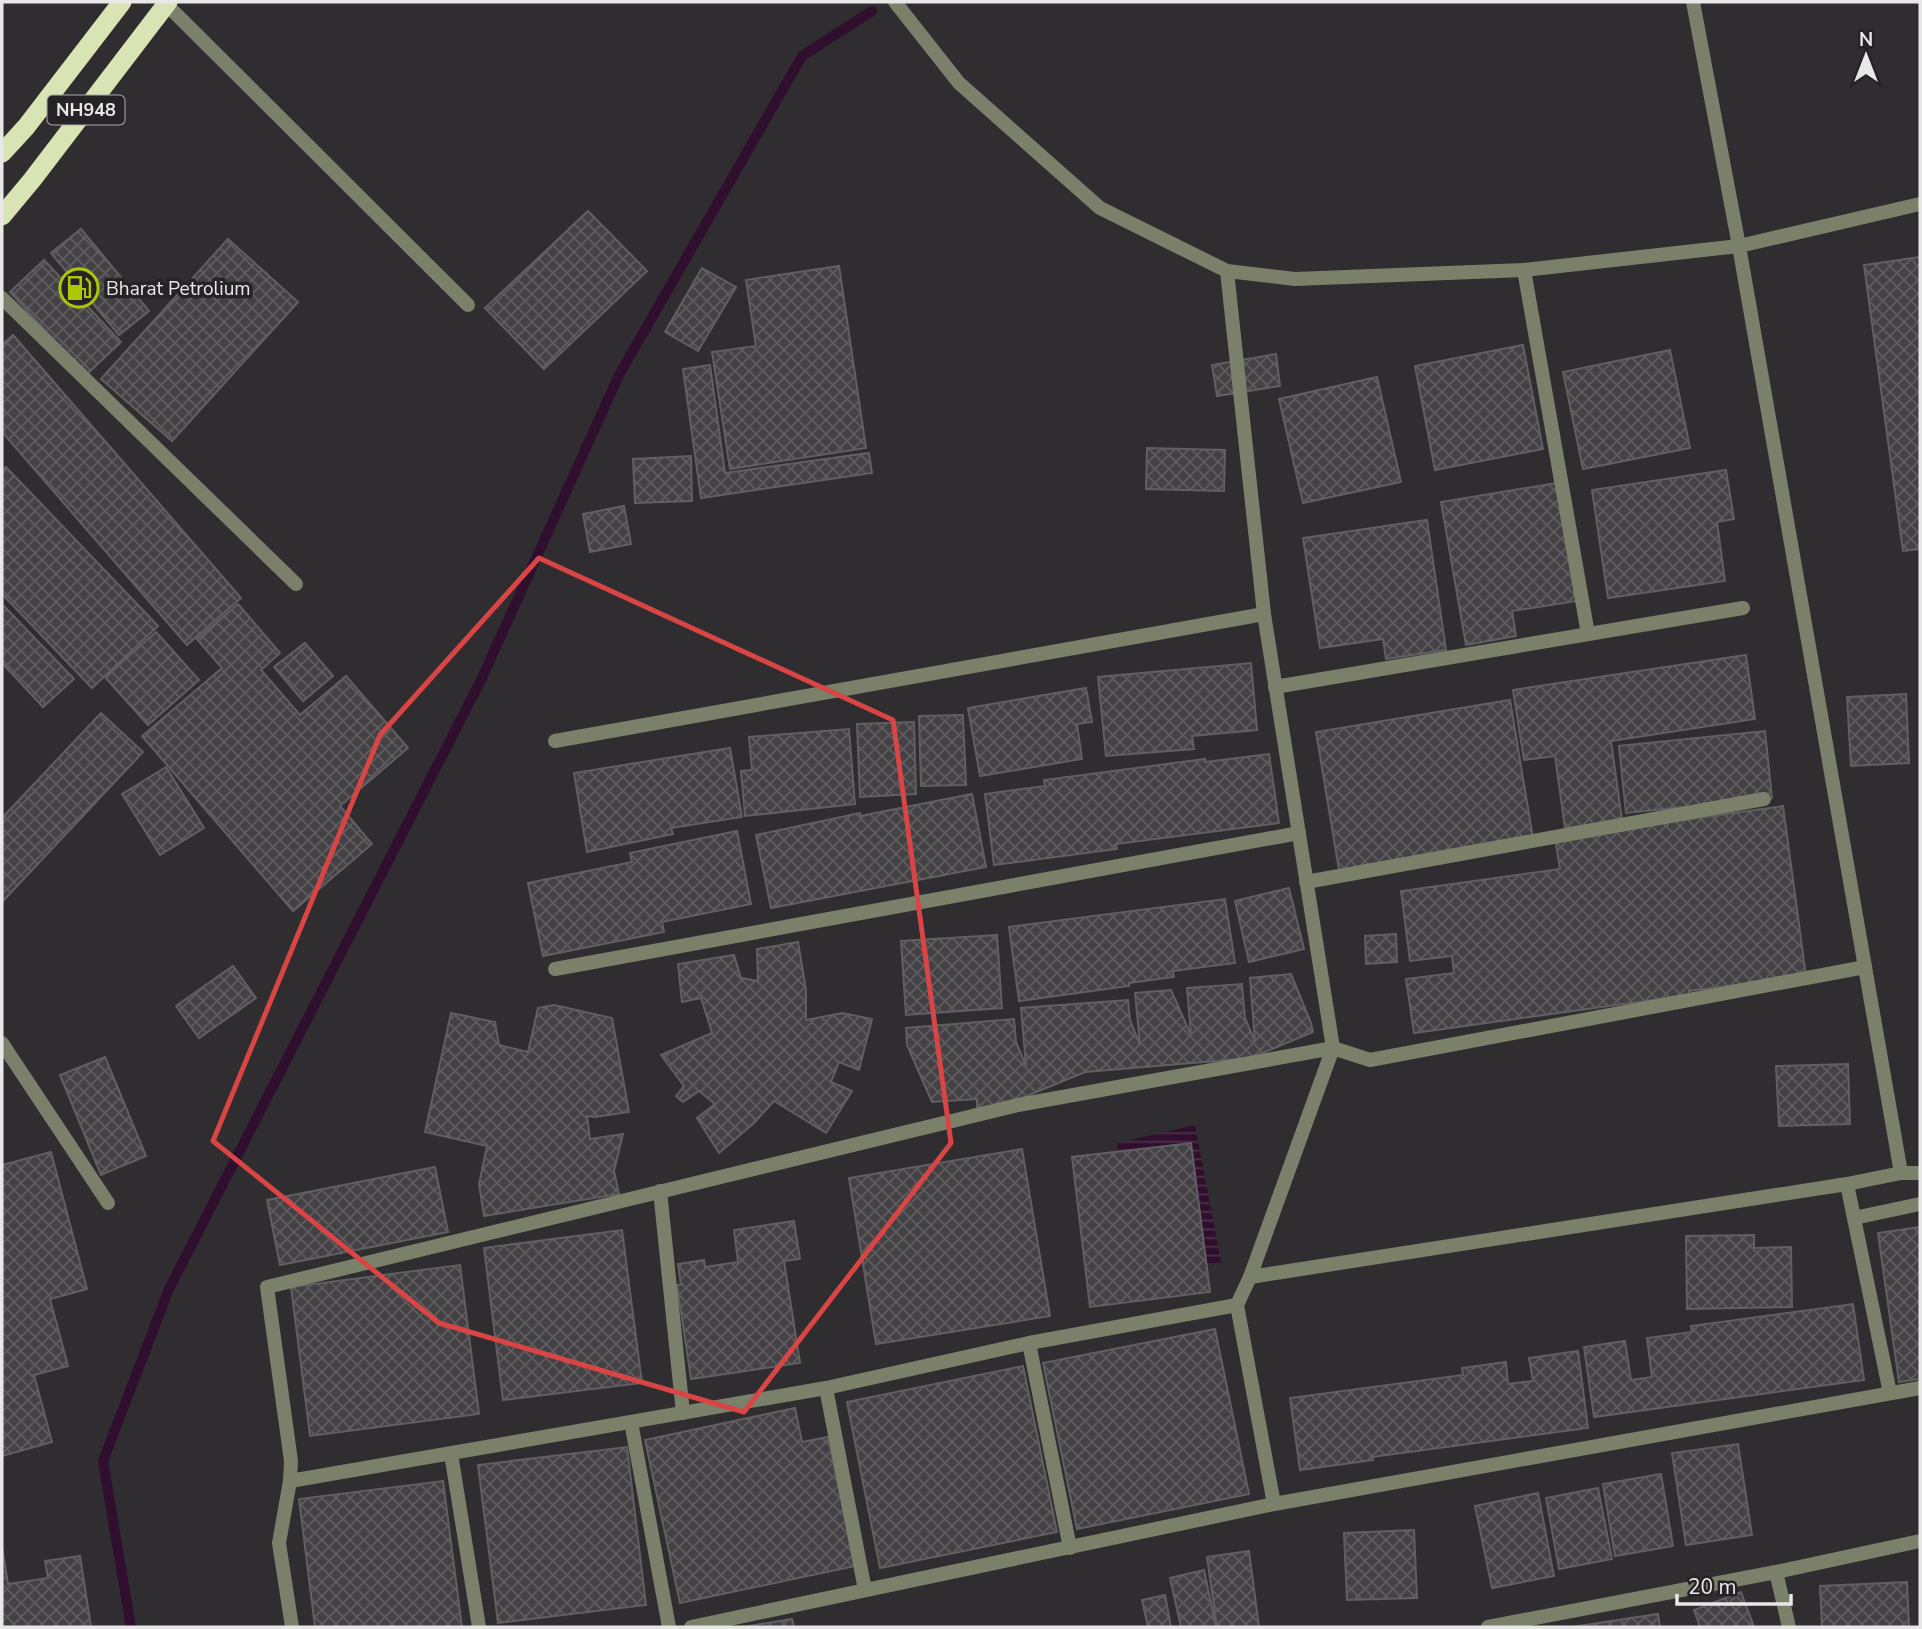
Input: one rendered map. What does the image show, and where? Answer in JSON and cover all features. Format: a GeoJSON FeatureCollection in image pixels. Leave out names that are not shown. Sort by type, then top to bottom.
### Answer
{"type":"FeatureCollection","features":[{"type":"Feature","properties":{"kind":"highway","name":"NH948"},"geometry":{"type":"LineString","coordinates":[[2,153],[26,127],[122,2]]}},
{"type":"Feature","properties":{"kind":"highway","name":"NH948"},"geometry":{"type":"LineString","coordinates":[[2,216],[167,3]]}},
{"type":"Feature","properties":{"kind":"street"},"geometry":{"type":"LineString","coordinates":[[895,2],[959,83],[1100,208],[1227,271],[1295,279],[1524,270],[1739,246],[1920,204]]}},
{"type":"Feature","properties":{"kind":"street"},"geometry":{"type":"LineString","coordinates":[[1693,2],[1739,246],[1901,1173]]}},
{"type":"Feature","properties":{"kind":"street"},"geometry":{"type":"LineString","coordinates":[[167,3],[468,305]]}},
{"type":"Feature","properties":{"kind":"street"},"geometry":{"type":"LineString","coordinates":[[1524,270],[1588,634]]}},
{"type":"Feature","properties":{"kind":"street"},"geometry":{"type":"LineString","coordinates":[[1227,271],[1264,614],[1333,1048],[1250,1277],[1237,1305],[1274,1504]]}},
{"type":"Feature","properties":{"kind":"street"},"geometry":{"type":"LineString","coordinates":[[2,298],[296,584]]}},
{"type":"Feature","properties":{"kind":"street"},"geometry":{"type":"LineString","coordinates":[[1275,687],[1743,608]]}},
{"type":"Feature","properties":{"kind":"street"},"geometry":{"type":"LineString","coordinates":[[555,741],[1264,614]]}},
{"type":"Feature","properties":{"kind":"street"},"geometry":{"type":"LineString","coordinates":[[1306,882],[1764,799]]}},
{"type":"Feature","properties":{"kind":"street"},"geometry":{"type":"LineString","coordinates":[[555,970],[1299,833]]}},
{"type":"Feature","properties":{"kind":"street"},"geometry":{"type":"LineString","coordinates":[[292,1627],[279,1543],[291,1461],[267,1287],[1018,1105],[1333,1048],[1370,1060],[1865,967]]}},
{"type":"Feature","properties":{"kind":"street"},"geometry":{"type":"LineString","coordinates":[[2,1043],[108,1203]]}},
{"type":"Feature","properties":{"kind":"street"},"geometry":{"type":"LineString","coordinates":[[1250,1277],[1847,1184],[1901,1173],[1920,1173]]}},
{"type":"Feature","properties":{"kind":"street"},"geometry":{"type":"LineString","coordinates":[[1847,1184],[1890,1393]]}},
{"type":"Feature","properties":{"kind":"street"},"geometry":{"type":"LineString","coordinates":[[660,1191],[682,1413]]}},
{"type":"Feature","properties":{"kind":"street"},"geometry":{"type":"LineString","coordinates":[[1854,1218],[1920,1204]]}},
{"type":"Feature","properties":{"kind":"street"},"geometry":{"type":"LineString","coordinates":[[290,1480],[826,1388],[1029,1343],[1237,1305]]}},
{"type":"Feature","properties":{"kind":"street"},"geometry":{"type":"LineString","coordinates":[[1029,1343],[1070,1548]]}},
{"type":"Feature","properties":{"kind":"street"},"geometry":{"type":"LineString","coordinates":[[826,1388],[865,1590]]}},
{"type":"Feature","properties":{"kind":"street"},"geometry":{"type":"LineString","coordinates":[[691,1627],[1274,1504],[1920,1388]]}},
{"type":"Feature","properties":{"kind":"street"},"geometry":{"type":"LineString","coordinates":[[631,1422],[669,1627]]}},
{"type":"Feature","properties":{"kind":"street"},"geometry":{"type":"LineString","coordinates":[[452,1454],[479,1627]]}},
{"type":"Feature","properties":{"kind":"street"},"geometry":{"type":"LineString","coordinates":[[1488,1627],[1776,1572],[1920,1541]]}},
{"type":"Feature","properties":{"kind":"street"},"geometry":{"type":"LineString","coordinates":[[1776,1572],[1789,1627]]}},
{"type":"Feature","properties":{"kind":"highlighted area"},"geometry":{"type":"Polygon","coordinates":[[[539,558],[893,720],[951,1143],[744,1412],[439,1323],[213,1141],[380,735],[539,558]]]}},
{"type":"Feature","properties":{"kind":"shaded area"},"geometry":{"type":"Polygon","coordinates":[[[1195,1125],[1221,1262],[1137,1277],[1117,1143],[1195,1125]]]}},
{"type":"Feature","properties":{"kind":"building"},"geometry":{"type":"Polygon","coordinates":[[[588,211],[647,271],[544,369],[485,308],[588,211]]]}},
{"type":"Feature","properties":{"kind":"building"},"geometry":{"type":"Polygon","coordinates":[[[81,229],[149,311],[119,335],[51,253],[81,229]]]}},
{"type":"Feature","properties":{"kind":"building"},"geometry":{"type":"Polygon","coordinates":[[[228,239],[298,302],[172,441],[101,379],[228,239]]]}},
{"type":"Feature","properties":{"kind":"building"},"geometry":{"type":"Polygon","coordinates":[[[1920,257],[1920,549],[1903,551],[1864,265],[1920,257]]]}},
{"type":"Feature","properties":{"kind":"building"},"geometry":{"type":"Polygon","coordinates":[[[44,260],[121,342],[86,375],[10,292],[44,260]]]}},
{"type":"Feature","properties":{"kind":"building"},"geometry":{"type":"Polygon","coordinates":[[[839,266],[866,448],[730,469],[712,352],[756,346],[746,280],[839,266]]]}},
{"type":"Feature","properties":{"kind":"building"},"geometry":{"type":"Polygon","coordinates":[[[702,268],[736,287],[698,351],[665,332],[702,268]]]}},
{"type":"Feature","properties":{"kind":"building"},"geometry":{"type":"Polygon","coordinates":[[[13,335],[241,598],[187,645],[2,432],[2,345],[13,335]]]}},
{"type":"Feature","properties":{"kind":"building"},"geometry":{"type":"Polygon","coordinates":[[[1523,345],[1543,449],[1435,470],[1415,366],[1523,345]]]}},
{"type":"Feature","properties":{"kind":"building"},"geometry":{"type":"Polygon","coordinates":[[[1670,350],[1690,448],[1583,469],[1563,372],[1670,350]]]}},
{"type":"Feature","properties":{"kind":"building"},"geometry":{"type":"Polygon","coordinates":[[[1276,354],[1280,386],[1217,396],[1212,365],[1276,354]]]}},
{"type":"Feature","properties":{"kind":"building"},"geometry":{"type":"Polygon","coordinates":[[[710,365],[725,473],[869,453],[872,473],[701,498],[683,369],[710,365]]]}},
{"type":"Feature","properties":{"kind":"building"},"geometry":{"type":"Polygon","coordinates":[[[1377,377],[1401,482],[1303,503],[1279,399],[1377,377]]]}},
{"type":"Feature","properties":{"kind":"building"},"geometry":{"type":"Polygon","coordinates":[[[1147,448],[1225,450],[1224,491],[1146,489],[1147,448]]]}},
{"type":"Feature","properties":{"kind":"building"},"geometry":{"type":"Polygon","coordinates":[[[691,456],[692,501],[635,503],[633,459],[691,456]]]}},
{"type":"Feature","properties":{"kind":"building"},"geometry":{"type":"Polygon","coordinates":[[[6,467],[158,626],[92,688],[2,594],[2,471],[6,467]]]}},
{"type":"Feature","properties":{"kind":"building"},"geometry":{"type":"Polygon","coordinates":[[[1726,470],[1734,519],[1717,522],[1725,581],[1608,598],[1592,490],[1726,470]]]}},
{"type":"Feature","properties":{"kind":"building"},"geometry":{"type":"Polygon","coordinates":[[[1557,483],[1577,601],[1512,611],[1516,636],[1466,645],[1441,502],[1557,483]]]}},
{"type":"Feature","properties":{"kind":"building"},"geometry":{"type":"Polygon","coordinates":[[[624,506],[631,544],[590,552],[583,514],[624,506]]]}},
{"type":"Feature","properties":{"kind":"building"},"geometry":{"type":"Polygon","coordinates":[[[1427,520],[1446,650],[1386,659],[1383,639],[1320,648],[1303,538],[1427,520]]]}},
{"type":"Feature","properties":{"kind":"building"},"geometry":{"type":"Polygon","coordinates":[[[2,604],[74,679],[43,707],[2,663],[2,604]]]}},
{"type":"Feature","properties":{"kind":"building"},"geometry":{"type":"Polygon","coordinates":[[[238,604],[280,653],[261,670],[300,715],[346,676],[408,748],[340,806],[372,844],[293,911],[142,736],[222,668],[197,639],[238,604]]]}},
{"type":"Feature","properties":{"kind":"building"},"geometry":{"type":"Polygon","coordinates":[[[156,632],[199,680],[148,725],[105,677],[156,632]]]}},
{"type":"Feature","properties":{"kind":"building"},"geometry":{"type":"Polygon","coordinates":[[[305,643],[333,676],[303,701],[274,667],[305,643]]]}},
{"type":"Feature","properties":{"kind":"building"},"geometry":{"type":"Polygon","coordinates":[[[1746,655],[1755,719],[1611,741],[1622,820],[1565,828],[1555,756],[1524,760],[1513,690],[1746,655]]]}},
{"type":"Feature","properties":{"kind":"building"},"geometry":{"type":"Polygon","coordinates":[[[1251,663],[1257,730],[1192,736],[1194,749],[1106,756],[1098,677],[1251,663]]]}},
{"type":"Feature","properties":{"kind":"building"},"geometry":{"type":"Polygon","coordinates":[[[1086,688],[1092,722],[1077,724],[1082,759],[980,776],[968,708],[1086,688]]]}},
{"type":"Feature","properties":{"kind":"building"},"geometry":{"type":"Polygon","coordinates":[[[1906,694],[1909,763],[1851,766],[1847,697],[1906,694]]]}},
{"type":"Feature","properties":{"kind":"building"},"geometry":{"type":"Polygon","coordinates":[[[1510,700],[1533,838],[1339,870],[1316,732],[1510,700]]]}},
{"type":"Feature","properties":{"kind":"building"},"geometry":{"type":"Polygon","coordinates":[[[101,713],[143,752],[3,901],[2,818],[101,713]]]}},
{"type":"Feature","properties":{"kind":"building"},"geometry":{"type":"Polygon","coordinates":[[[963,715],[966,785],[921,786],[919,716],[963,715]]]}},
{"type":"Feature","properties":{"kind":"building"},"geometry":{"type":"Polygon","coordinates":[[[914,722],[916,794],[860,797],[857,724],[914,722]]]}},
{"type":"Feature","properties":{"kind":"building"},"geometry":{"type":"Polygon","coordinates":[[[849,729],[855,804],[745,816],[741,771],[752,770],[749,737],[849,729]]]}},
{"type":"Feature","properties":{"kind":"building"},"geometry":{"type":"Polygon","coordinates":[[[1765,731],[1772,798],[1626,813],[1619,746],[1765,731]]]}},
{"type":"Feature","properties":{"kind":"building"},"geometry":{"type":"Polygon","coordinates":[[[730,748],[742,817],[671,828],[673,834],[587,852],[574,773],[730,748]]]}},
{"type":"Feature","properties":{"kind":"building"},"geometry":{"type":"Polygon","coordinates":[[[1269,754],[1279,823],[1116,844],[1117,849],[994,865],[985,794],[1045,786],[1044,780],[1205,759],[1205,762],[1269,754]]]}},
{"type":"Feature","properties":{"kind":"building"},"geometry":{"type":"Polygon","coordinates":[[[166,767],[204,828],[160,855],[122,794],[166,767]]]}},
{"type":"Feature","properties":{"kind":"building"},"geometry":{"type":"Polygon","coordinates":[[[972,794],[986,867],[771,908],[756,835],[860,813],[860,816],[972,794]]]}},
{"type":"Feature","properties":{"kind":"building"},"geometry":{"type":"Polygon","coordinates":[[[1783,806],[1806,976],[1414,1033],[1406,979],[1454,973],[1452,956],[1410,961],[1401,891],[1560,869],[1555,838],[1783,806]]]}},
{"type":"Feature","properties":{"kind":"building"},"geometry":{"type":"Polygon","coordinates":[[[737,831],[751,904],[662,922],[664,932],[543,956],[528,883],[632,862],[630,853],[737,831]]]}},
{"type":"Feature","properties":{"kind":"building"},"geometry":{"type":"Polygon","coordinates":[[[1289,888],[1304,949],[1249,962],[1235,901],[1289,888]]]}},
{"type":"Feature","properties":{"kind":"building"},"geometry":{"type":"Polygon","coordinates":[[[1225,899],[1235,963],[1173,971],[1174,977],[1129,983],[1129,986],[1019,1001],[1009,927],[1225,899]]]}},
{"type":"Feature","properties":{"kind":"building"},"geometry":{"type":"Polygon","coordinates":[[[1396,934],[1397,962],[1366,964],[1365,936],[1396,934]]]}},
{"type":"Feature","properties":{"kind":"building"},"geometry":{"type":"Polygon","coordinates":[[[997,935],[1002,1008],[906,1015],[901,941],[997,935]]]}},
{"type":"Feature","properties":{"kind":"building"},"geometry":{"type":"Polygon","coordinates":[[[798,942],[806,990],[806,1020],[842,1013],[872,1019],[859,1070],[839,1062],[831,1082],[852,1091],[826,1133],[774,1101],[754,1123],[719,1153],[697,1118],[715,1104],[699,1091],[683,1102],[676,1096],[684,1086],[661,1055],[712,1033],[701,998],[682,1002],[678,964],[734,955],[741,978],[758,981],[757,949],[798,942]]]}},
{"type":"Feature","properties":{"kind":"building"},"geometry":{"type":"Polygon","coordinates":[[[233,966],[256,998],[199,1038],[176,1006],[233,966]]]}},
{"type":"Feature","properties":{"kind":"building"},"geometry":{"type":"Polygon","coordinates":[[[1291,974],[1313,1032],[1251,1058],[1085,1072],[995,1109],[977,1111],[977,1099],[932,1102],[907,1045],[906,1028],[1014,1019],[1016,1042],[1026,1066],[1021,1008],[1128,1000],[1130,1020],[1140,1045],[1135,993],[1171,990],[1191,1035],[1187,988],[1242,984],[1245,1018],[1255,1042],[1250,978],[1291,974]]]}},
{"type":"Feature","properties":{"kind":"building"},"geometry":{"type":"Polygon","coordinates":[[[554,1005],[612,1018],[629,1112],[587,1116],[590,1139],[623,1134],[614,1171],[619,1194],[484,1216],[479,1184],[487,1146],[425,1132],[451,1013],[495,1022],[499,1045],[528,1052],[538,1008],[554,1005]]]}},
{"type":"Feature","properties":{"kind":"building"},"geometry":{"type":"Polygon","coordinates":[[[105,1057],[146,1156],[101,1175],[60,1075],[105,1057]]]}},
{"type":"Feature","properties":{"kind":"building"},"geometry":{"type":"Polygon","coordinates":[[[1848,1064],[1850,1124],[1779,1126],[1776,1066],[1848,1064]]]}},
{"type":"Feature","properties":{"kind":"building"},"geometry":{"type":"Polygon","coordinates":[[[1191,1143],[1210,1292],[1090,1307],[1072,1157],[1191,1143]]]}},
{"type":"Feature","properties":{"kind":"building"},"geometry":{"type":"Polygon","coordinates":[[[1022,1149],[1050,1316],[876,1344],[849,1178],[1022,1149]]]}},
{"type":"Feature","properties":{"kind":"building"},"geometry":{"type":"Polygon","coordinates":[[[51,1152],[87,1289],[50,1299],[68,1366],[34,1375],[52,1442],[2,1456],[2,1165],[51,1152]]]}},
{"type":"Feature","properties":{"kind":"building"},"geometry":{"type":"Polygon","coordinates":[[[435,1167],[448,1232],[280,1265],[267,1200],[435,1167]]]}},
{"type":"Feature","properties":{"kind":"building"},"geometry":{"type":"Polygon","coordinates":[[[794,1221],[800,1259],[784,1261],[800,1363],[691,1379],[677,1285],[681,1285],[678,1264],[704,1260],[705,1267],[738,1262],[734,1230],[794,1221]]]}},
{"type":"Feature","properties":{"kind":"building"},"geometry":{"type":"Polygon","coordinates":[[[1920,1227],[1920,1379],[1899,1382],[1878,1233],[1920,1227]]]}},
{"type":"Feature","properties":{"kind":"building"},"geometry":{"type":"Polygon","coordinates":[[[622,1230],[642,1383],[503,1400],[484,1248],[622,1230]]]}},
{"type":"Feature","properties":{"kind":"building"},"geometry":{"type":"Polygon","coordinates":[[[1754,1235],[1754,1248],[1791,1247],[1792,1307],[1687,1309],[1686,1236],[1754,1235]]]}},
{"type":"Feature","properties":{"kind":"building"},"geometry":{"type":"Polygon","coordinates":[[[460,1265],[479,1414],[310,1436],[291,1287],[460,1265]]]}},
{"type":"Feature","properties":{"kind":"building"},"geometry":{"type":"Polygon","coordinates":[[[1853,1304],[1864,1380],[1594,1417],[1584,1347],[1625,1341],[1631,1380],[1652,1377],[1647,1338],[1692,1332],[1691,1326],[1853,1304]]]}},
{"type":"Feature","properties":{"kind":"building"},"geometry":{"type":"Polygon","coordinates":[[[1215,1329],[1249,1494],[1077,1529],[1043,1363],[1215,1329]]]}},
{"type":"Feature","properties":{"kind":"building"},"geometry":{"type":"Polygon","coordinates":[[[1578,1351],[1588,1428],[1372,1457],[1373,1460],[1300,1470],[1290,1398],[1463,1375],[1462,1368],[1506,1362],[1508,1384],[1533,1381],[1529,1358],[1578,1351]]]}},
{"type":"Feature","properties":{"kind":"building"},"geometry":{"type":"Polygon","coordinates":[[[1023,1366],[1057,1532],[880,1568],[847,1402],[1023,1366]]]}},
{"type":"Feature","properties":{"kind":"building"},"geometry":{"type":"Polygon","coordinates":[[[795,1408],[802,1442],[828,1437],[855,1566],[680,1603],[645,1440],[795,1408]]]}},
{"type":"Feature","properties":{"kind":"building"},"geometry":{"type":"Polygon","coordinates":[[[1738,1444],[1752,1535],[1686,1545],[1672,1453],[1738,1444]]]}},
{"type":"Feature","properties":{"kind":"building"},"geometry":{"type":"Polygon","coordinates":[[[627,1447],[646,1605],[498,1623],[478,1465],[627,1447]]]}},
{"type":"Feature","properties":{"kind":"building"},"geometry":{"type":"Polygon","coordinates":[[[1661,1474],[1673,1546],[1615,1556],[1603,1484],[1661,1474]]]}},
{"type":"Feature","properties":{"kind":"building"},"geometry":{"type":"Polygon","coordinates":[[[443,1481],[462,1627],[315,1627],[299,1499],[443,1481]]]}},
{"type":"Feature","properties":{"kind":"building"},"geometry":{"type":"Polygon","coordinates":[[[1598,1488],[1612,1559],[1559,1569],[1546,1498],[1598,1488]]]}},
{"type":"Feature","properties":{"kind":"building"},"geometry":{"type":"Polygon","coordinates":[[[1538,1493],[1554,1576],[1492,1588],[1475,1506],[1538,1493]]]}},
{"type":"Feature","properties":{"kind":"building"},"geometry":{"type":"Polygon","coordinates":[[[1414,1530],[1417,1598],[1347,1600],[1344,1533],[1414,1530]]]}},
{"type":"Feature","properties":{"kind":"building"},"geometry":{"type":"Polygon","coordinates":[[[2,1547],[8,1584],[48,1578],[45,1561],[80,1556],[91,1627],[2,1627],[2,1547]]]}},
{"type":"Feature","properties":{"kind":"building"},"geometry":{"type":"Polygon","coordinates":[[[1249,1551],[1259,1627],[1217,1627],[1207,1557],[1249,1551]]]}},
{"type":"Feature","properties":{"kind":"building"},"geometry":{"type":"Polygon","coordinates":[[[1204,1570],[1216,1627],[1181,1627],[1170,1578],[1204,1570]]]}},
{"type":"Feature","properties":{"kind":"building"},"geometry":{"type":"Polygon","coordinates":[[[1907,1582],[1909,1627],[1822,1627],[1820,1586],[1907,1582]]]}},
{"type":"Feature","properties":{"kind":"building"},"geometry":{"type":"Polygon","coordinates":[[[1741,1592],[1754,1627],[1700,1627],[1694,1610],[1741,1592]]]}},
{"type":"Feature","properties":{"kind":"building"},"geometry":{"type":"Polygon","coordinates":[[[1165,1595],[1171,1627],[1148,1627],[1142,1600],[1165,1595]]]}},
{"type":"Feature","properties":{"kind":"building"},"geometry":{"type":"Polygon","coordinates":[[[1658,1614],[1660,1627],[1572,1627],[1658,1614]]]}},
{"type":"Feature","properties":{"kind":"building"},"geometry":{"type":"Polygon","coordinates":[[[792,1619],[794,1627],[743,1627],[792,1619]]]}},
{"type":"Feature","properties":{"kind":"waterway"},"geometry":{"type":"LineString","coordinates":[[131,1627],[103,1461],[169,1289],[481,680],[619,375],[802,56],[872,11]]}},
{"type":"Feature","properties":{"kind":"place","name":"Bharat Petrolium"},"geometry":{"type":"Point","coordinates":[79,288]}}]}
